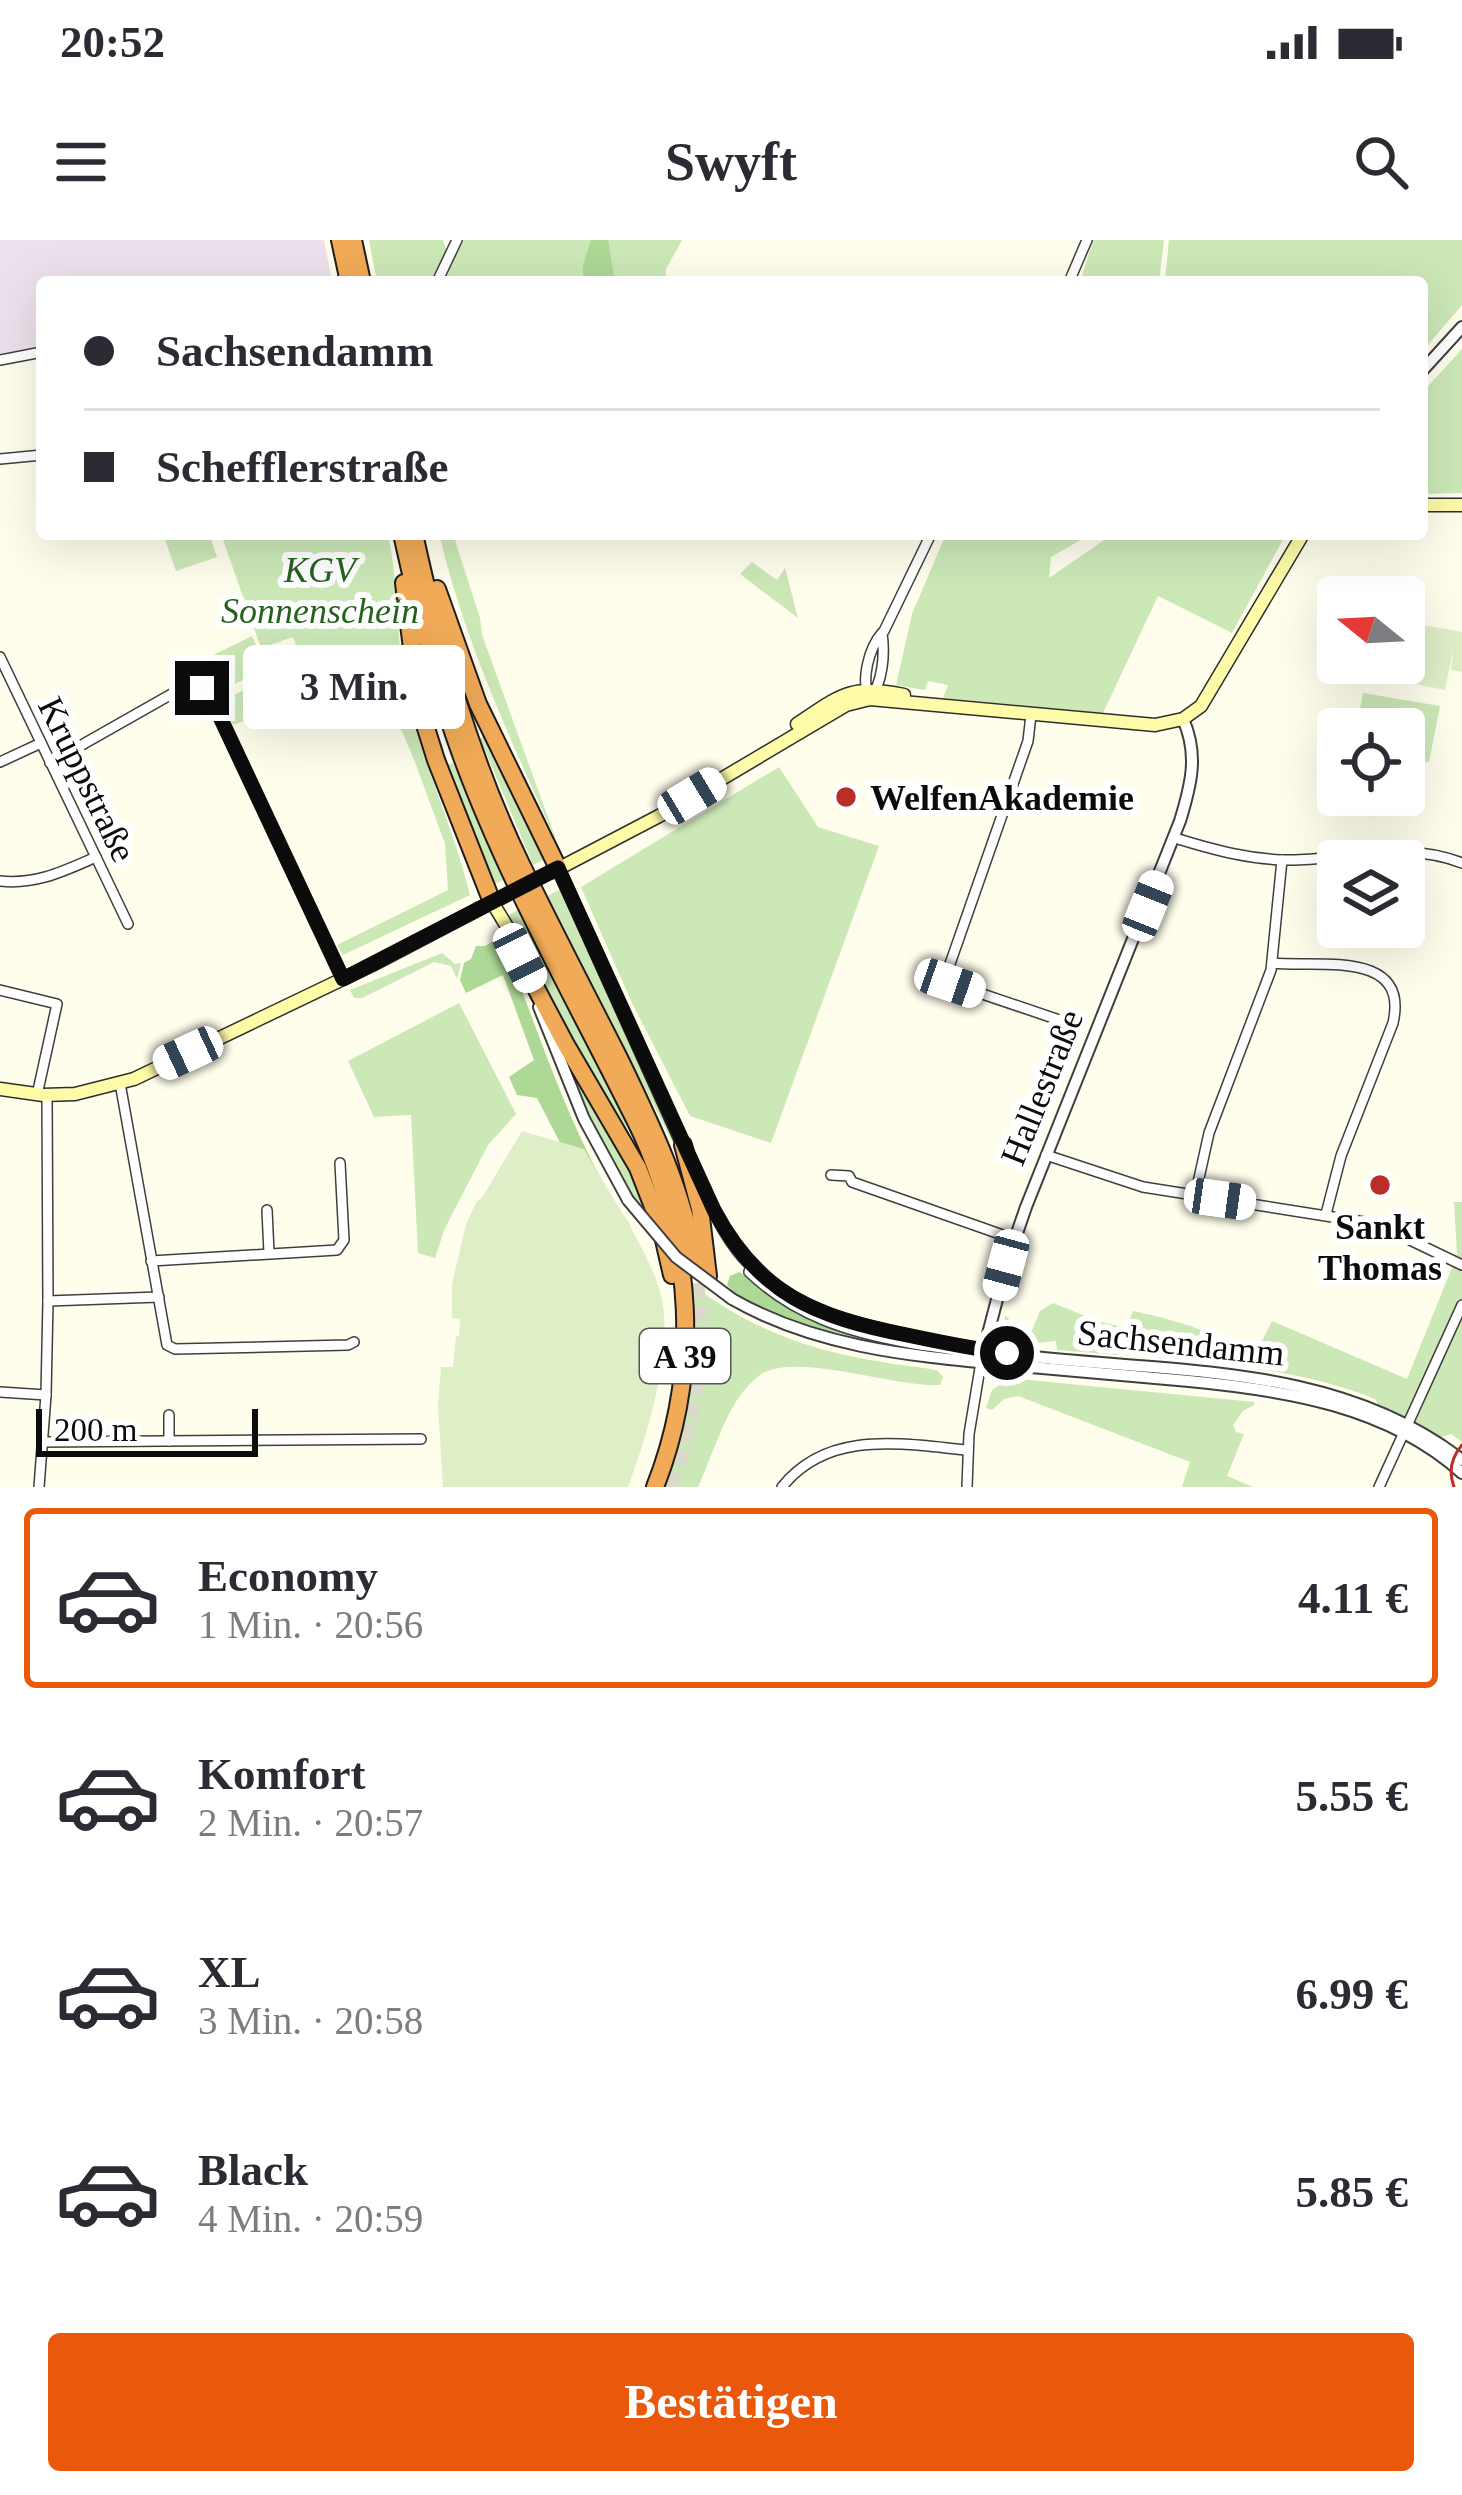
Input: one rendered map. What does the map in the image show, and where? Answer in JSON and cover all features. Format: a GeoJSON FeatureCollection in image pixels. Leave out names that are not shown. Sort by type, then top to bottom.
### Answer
{"type":"FeatureCollection","features":[{"type":"Feature","properties":{"kind":"highway"},"geometry":{"type":"LineString","coordinates":[[340,240],[348,276]]}},
{"type":"Feature","properties":{"kind":"highway"},"geometry":{"type":"LineString","coordinates":[[352,240],[361,276]]}},
{"type":"Feature","properties":{"kind":"highway"},"geometry":{"type":"LineString","coordinates":[[401,540],[419,706],[436,760],[495,900]]}},
{"type":"Feature","properties":{"kind":"highway","name":"A 39"},"geometry":{"type":"LineString","coordinates":[[402,540],[436,678],[471,781],[520,889],[630,1095]]}},
{"type":"Feature","properties":{"kind":"highway","name":"A 39"},"geometry":{"type":"LineString","coordinates":[[419,540],[451,686],[481,773],[630,1095],[674,1222],[686,1294],[686,1345],[682,1394],[655,1487]]}},
{"type":"Feature","properties":{"kind":"highway"},"geometry":{"type":"LineString","coordinates":[[420,540],[471,686],[555,870]]}},
{"type":"Feature","properties":{"kind":"highway"},"geometry":{"type":"LineString","coordinates":[[520,958],[638,1168],[662,1227],[672,1275]]}},
{"type":"Feature","properties":{"kind":"highway"},"geometry":{"type":"LineString","coordinates":[[630,1095],[651,1109],[679,1166],[690,1196],[703,1269],[700,1209],[683,1145]]}},
{"type":"Feature","properties":{"kind":"highway"},"geometry":{"type":"LineString","coordinates":[[630,1095],[664,1214],[676,1332],[670,1395],[643,1487]]}},
{"type":"Feature","properties":{"kind":"main road"},"geometry":{"type":"LineString","coordinates":[[1428,505],[1462,505]]}},
{"type":"Feature","properties":{"kind":"main road"},"geometry":{"type":"LineString","coordinates":[[0,1089],[76,1094],[120,1083],[343,979],[659,816],[870,693],[1031,715],[1155,725],[1183,719],[1201,706],[1299,540]]}},
{"type":"Feature","properties":{"kind":"main road","name":"Sachsendamm"},"geometry":{"type":"LineString","coordinates":[[555,870],[683,1145]]}},
{"type":"Feature","properties":{"kind":"main road","name":"Sachsendamm"},"geometry":{"type":"LineString","coordinates":[[495,900],[520,958]]}},
{"type":"Feature","properties":{"kind":"street"},"geometry":{"type":"LineString","coordinates":[[440,276],[457,240]]}},
{"type":"Feature","properties":{"kind":"street"},"geometry":{"type":"LineString","coordinates":[[1072,276],[1087,240]]}},
{"type":"Feature","properties":{"kind":"street"},"geometry":{"type":"LineString","coordinates":[[1428,365],[1462,328]]}},
{"type":"Feature","properties":{"kind":"street"},"geometry":{"type":"LineString","coordinates":[[0,360],[36,353]]}},
{"type":"Feature","properties":{"kind":"street"},"geometry":{"type":"LineString","coordinates":[[0,459],[36,456]]}},
{"type":"Feature","properties":{"kind":"street"},"geometry":{"type":"LineString","coordinates":[[884,631],[928,540]]}},
{"type":"Feature","properties":{"kind":"street"},"geometry":{"type":"LineString","coordinates":[[883,633],[883,652],[870,693],[872,650],[883,633]]}},
{"type":"Feature","properties":{"kind":"street","name":"Kruppstraße"},"geometry":{"type":"LineString","coordinates":[[0,657],[128,924]]}},
{"type":"Feature","properties":{"kind":"street"},"geometry":{"type":"LineString","coordinates":[[50,763],[184,686],[202,688],[212,700],[343,979]]}},
{"type":"Feature","properties":{"kind":"street"},"geometry":{"type":"LineString","coordinates":[[1031,715],[1028,741],[944,981],[1073,1025]]}},
{"type":"Feature","properties":{"kind":"street","name":"Hallestraße"},"geometry":{"type":"LineString","coordinates":[[967,1487],[967,1450],[982,1356],[1014,1239],[1175,838],[1191,784],[1191,739],[1183,719]]}},
{"type":"Feature","properties":{"kind":"street"},"geometry":{"type":"LineString","coordinates":[[0,762],[41,743]]}},
{"type":"Feature","properties":{"kind":"street"},"geometry":{"type":"LineString","coordinates":[[1175,838],[1232,854],[1282,860],[1406,851],[1462,863]]}},
{"type":"Feature","properties":{"kind":"street"},"geometry":{"type":"LineString","coordinates":[[0,880],[51,877],[96,857]]}},
{"type":"Feature","properties":{"kind":"street"},"geometry":{"type":"LineString","coordinates":[[1195,1196],[1209,1132],[1273,963],[1282,860]]}},
{"type":"Feature","properties":{"kind":"street","name":"Sachsendamm"},"geometry":{"type":"LineString","coordinates":[[520,958],[584,1119],[628,1199],[672,1252],[732,1299],[782,1325],[886,1352],[982,1356],[1278,1392],[1406,1429],[1462,1460]]}},
{"type":"Feature","properties":{"kind":"street"},"geometry":{"type":"LineString","coordinates":[[1273,963],[1356,964],[1381,977],[1396,1007],[1341,1156],[1326,1214]]}},
{"type":"Feature","properties":{"kind":"street"},"geometry":{"type":"LineString","coordinates":[[0,990],[57,1004],[42,1095],[48,1301],[39,1487]]}},
{"type":"Feature","properties":{"kind":"street"},"geometry":{"type":"LineString","coordinates":[[120,1083],[169,1348],[354,1342]]}},
{"type":"Feature","properties":{"kind":"street","name":"Sachsendamm"},"geometry":{"type":"LineString","coordinates":[[683,1145],[723,1227],[751,1266],[792,1298],[831,1317],[982,1356]]}},
{"type":"Feature","properties":{"kind":"street"},"geometry":{"type":"LineString","coordinates":[[1046,1155],[1122,1181],[1381,1227],[1462,1265]]}},
{"type":"Feature","properties":{"kind":"street"},"geometry":{"type":"LineString","coordinates":[[151,1261],[340,1248],[344,1240],[340,1162]]}},
{"type":"Feature","properties":{"kind":"street"},"geometry":{"type":"LineString","coordinates":[[831,1175],[849,1176],[852,1183],[1014,1239]]}},
{"type":"Feature","properties":{"kind":"street"},"geometry":{"type":"LineString","coordinates":[[266,1210],[269,1253]]}},
{"type":"Feature","properties":{"kind":"street"},"geometry":{"type":"LineString","coordinates":[[48,1301],[159,1297]]}},
{"type":"Feature","properties":{"kind":"street"},"geometry":{"type":"LineString","coordinates":[[1379,1487],[1462,1306]]}},
{"type":"Feature","properties":{"kind":"street"},"geometry":{"type":"LineString","coordinates":[[0,1391],[46,1395]]}},
{"type":"Feature","properties":{"kind":"street"},"geometry":{"type":"LineString","coordinates":[[169,1414],[170,1441]]}},
{"type":"Feature","properties":{"kind":"street","name":"Sachsendamm"},"geometry":{"type":"LineString","coordinates":[[1406,1429],[1462,1473]]}},
{"type":"Feature","properties":{"kind":"street"},"geometry":{"type":"LineString","coordinates":[[42,1442],[421,1439]]}},
{"type":"Feature","properties":{"kind":"street"},"geometry":{"type":"LineString","coordinates":[[782,1487],[802,1465],[863,1444],[967,1450]]}},
{"type":"Feature","properties":{"kind":"shaded area"},"geometry":{"type":"Polygon","coordinates":[[[0,240],[324,240],[331,276],[36,276],[36,357],[0,364],[0,240]]]}},
{"type":"Feature","properties":{"kind":"green space"},"geometry":{"type":"Polygon","coordinates":[[[369,240],[443,240],[451,264],[459,240],[682,240],[665,276],[376,276],[369,240]]]}},
{"type":"Feature","properties":{"kind":"green space"},"geometry":{"type":"Polygon","coordinates":[[[591,240],[608,240],[614,276],[583,276],[591,240]]]}},
{"type":"Feature","properties":{"kind":"green space"},"geometry":{"type":"Polygon","coordinates":[[[1093,240],[1164,240],[1160,276],[1082,276],[1093,240]]]}},
{"type":"Feature","properties":{"kind":"green space"},"geometry":{"type":"Polygon","coordinates":[[[1169,240],[1462,240],[1462,305],[1428,345],[1428,276],[1166,276],[1169,240]]]}},
{"type":"Feature","properties":{"kind":"green space"},"geometry":{"type":"Polygon","coordinates":[[[1462,349],[1462,493],[1428,494],[1428,386],[1462,349]]]}},
{"type":"Feature","properties":{"kind":"green space"},"geometry":{"type":"Polygon","coordinates":[[[165,540],[211,540],[217,557],[176,571],[165,540]]]}},
{"type":"Feature","properties":{"kind":"green space","name":"KGV Sonnenschein"},"geometry":{"type":"Polygon","coordinates":[[[223,540],[389,540],[406,691],[470,895],[343,955],[337,945],[448,890],[445,844],[384,689],[322,716],[293,637],[261,648],[223,540]]]}},
{"type":"Feature","properties":{"kind":"green space"},"geometry":{"type":"Polygon","coordinates":[[[441,540],[455,540],[482,635],[558,845],[507,731],[441,540]]]}},
{"type":"Feature","properties":{"kind":"green space"},"geometry":{"type":"Polygon","coordinates":[[[943,540],[1081,540],[1051,557],[1049,578],[1104,540],[1283,540],[1232,633],[1158,596],[1103,713],[943,698],[948,685],[928,681],[925,690],[896,685],[912,614],[943,540]]]}},
{"type":"Feature","properties":{"kind":"green space"},"geometry":{"type":"Polygon","coordinates":[[[752,562],[777,580],[785,568],[798,618],[740,574],[752,562]]]}},
{"type":"Feature","properties":{"kind":"green space"},"geometry":{"type":"Polygon","coordinates":[[[1425,625],[1462,632],[1462,672],[1451,670],[1453,649],[1445,690],[1416,684],[1425,684],[1425,625]]]}},
{"type":"Feature","properties":{"kind":"green space"},"geometry":{"type":"Polygon","coordinates":[[[252,636],[267,669],[217,692],[203,660],[252,636]]]}},
{"type":"Feature","properties":{"kind":"green space"},"geometry":{"type":"Polygon","coordinates":[[[254,686],[274,698],[265,703],[268,712],[233,725],[222,700],[254,686]]]}},
{"type":"Feature","properties":{"kind":"green space"},"geometry":{"type":"Polygon","coordinates":[[[1363,693],[1440,706],[1429,762],[1425,761],[1425,708],[1360,708],[1363,693]]]}},
{"type":"Feature","properties":{"kind":"green space"},"geometry":{"type":"Polygon","coordinates":[[[486,736],[547,858],[533,865],[480,738],[486,736]]]}},
{"type":"Feature","properties":{"kind":"green space"},"geometry":{"type":"Polygon","coordinates":[[[453,763],[505,879],[491,886],[447,765],[453,763]]]}},
{"type":"Feature","properties":{"kind":"green space"},"geometry":{"type":"Polygon","coordinates":[[[779,767],[818,827],[879,846],[771,1143],[690,1116],[632,1003],[581,887],[779,767]]]}},
{"type":"Feature","properties":{"kind":"green space"},"geometry":{"type":"Polygon","coordinates":[[[560,889],[655,1095],[682,1160],[546,897],[560,889]]]}},
{"type":"Feature","properties":{"kind":"green space"},"geometry":{"type":"Polygon","coordinates":[[[520,909],[614,1096],[638,1155],[545,998],[509,915],[520,909]]]}},
{"type":"Feature","properties":{"kind":"green space"},"geometry":{"type":"Polygon","coordinates":[[[495,940],[507,952],[576,1128],[630,1225],[627,1232],[602,1224],[537,1098],[517,1095],[509,1077],[534,1060],[503,975],[466,993],[460,980],[464,963],[476,946],[495,940]]]}},
{"type":"Feature","properties":{"kind":"green space"},"geometry":{"type":"Polygon","coordinates":[[[442,953],[455,964],[461,963],[457,979],[451,966],[434,962],[362,998],[354,998],[350,990],[442,953]]]}},
{"type":"Feature","properties":{"kind":"green space"},"geometry":{"type":"Polygon","coordinates":[[[459,1003],[516,1114],[488,1145],[445,1228],[435,1258],[418,1253],[411,1115],[374,1117],[348,1061],[459,1003]]]}},
{"type":"Feature","properties":{"kind":"green space"},"geometry":{"type":"Polygon","coordinates":[[[557,1036],[620,1145],[650,1213],[631,1194],[606,1151],[557,1036]]]}},
{"type":"Feature","properties":{"kind":"green space"},"geometry":{"type":"Polygon","coordinates":[[[522,1131],[584,1149],[635,1235],[659,1288],[664,1310],[662,1361],[651,1416],[628,1487],[443,1487],[438,1405],[441,1367],[453,1367],[460,1319],[452,1318],[452,1284],[466,1224],[522,1131]]]}},
{"type":"Feature","properties":{"kind":"green space"},"geometry":{"type":"Polygon","coordinates":[[[1454,1202],[1462,1202],[1462,1442],[1451,1434],[1439,1438],[1375,1399],[1339,1386],[1260,1369],[1057,1350],[1056,1341],[1021,1342],[1008,1335],[1005,1327],[1005,1316],[1007,1324],[1031,1333],[1040,1311],[1053,1303],[1126,1328],[1133,1311],[1196,1328],[1253,1358],[1272,1321],[1407,1379],[1457,1255],[1454,1202]]]}},
{"type":"Feature","properties":{"kind":"green space"},"geometry":{"type":"Polygon","coordinates":[[[739,1272],[795,1312],[889,1346],[779,1319],[727,1285],[730,1276],[739,1272]]]}},
{"type":"Feature","properties":{"kind":"green space"},"geometry":{"type":"Polygon","coordinates":[[[690,1283],[735,1313],[781,1335],[855,1357],[938,1371],[943,1377],[940,1385],[800,1367],[763,1373],[736,1402],[698,1487],[661,1487],[690,1283]]]}},
{"type":"Feature","properties":{"kind":"green space"},"geometry":{"type":"Polygon","coordinates":[[[1009,1378],[1254,1402],[1233,1425],[1244,1434],[1227,1476],[1253,1487],[1182,1487],[1190,1462],[1018,1396],[1004,1399],[992,1410],[986,1408],[992,1390],[1009,1378]]]}},
{"type":"Feature","properties":{"kind":"tunnel"},"geometry":{"type":"LineString","coordinates":[[669,1487],[696,1378],[695,1265]]}},
{"type":"Feature","properties":{"kind":"tram line"},"geometry":{"type":"LineString","coordinates":[[1454,1487],[1452,1465],[1462,1445]]}},
{"type":"Feature","properties":{"kind":"place","name":"WelfenAkademie"},"geometry":{"type":"Point","coordinates":[846,797]}},
{"type":"Feature","properties":{"kind":"place","name":"Sankt Thomas"},"geometry":{"type":"Point","coordinates":[1380,1185]}},
{"type":"Feature","properties":{"kind":"route"},"geometry":{"type":"LineString","coordinates":[[202,688],[212,700],[343,979],[558,868],[714,1210],[751,1266],[792,1298],[831,1317],[1007,1353]]}}]}
